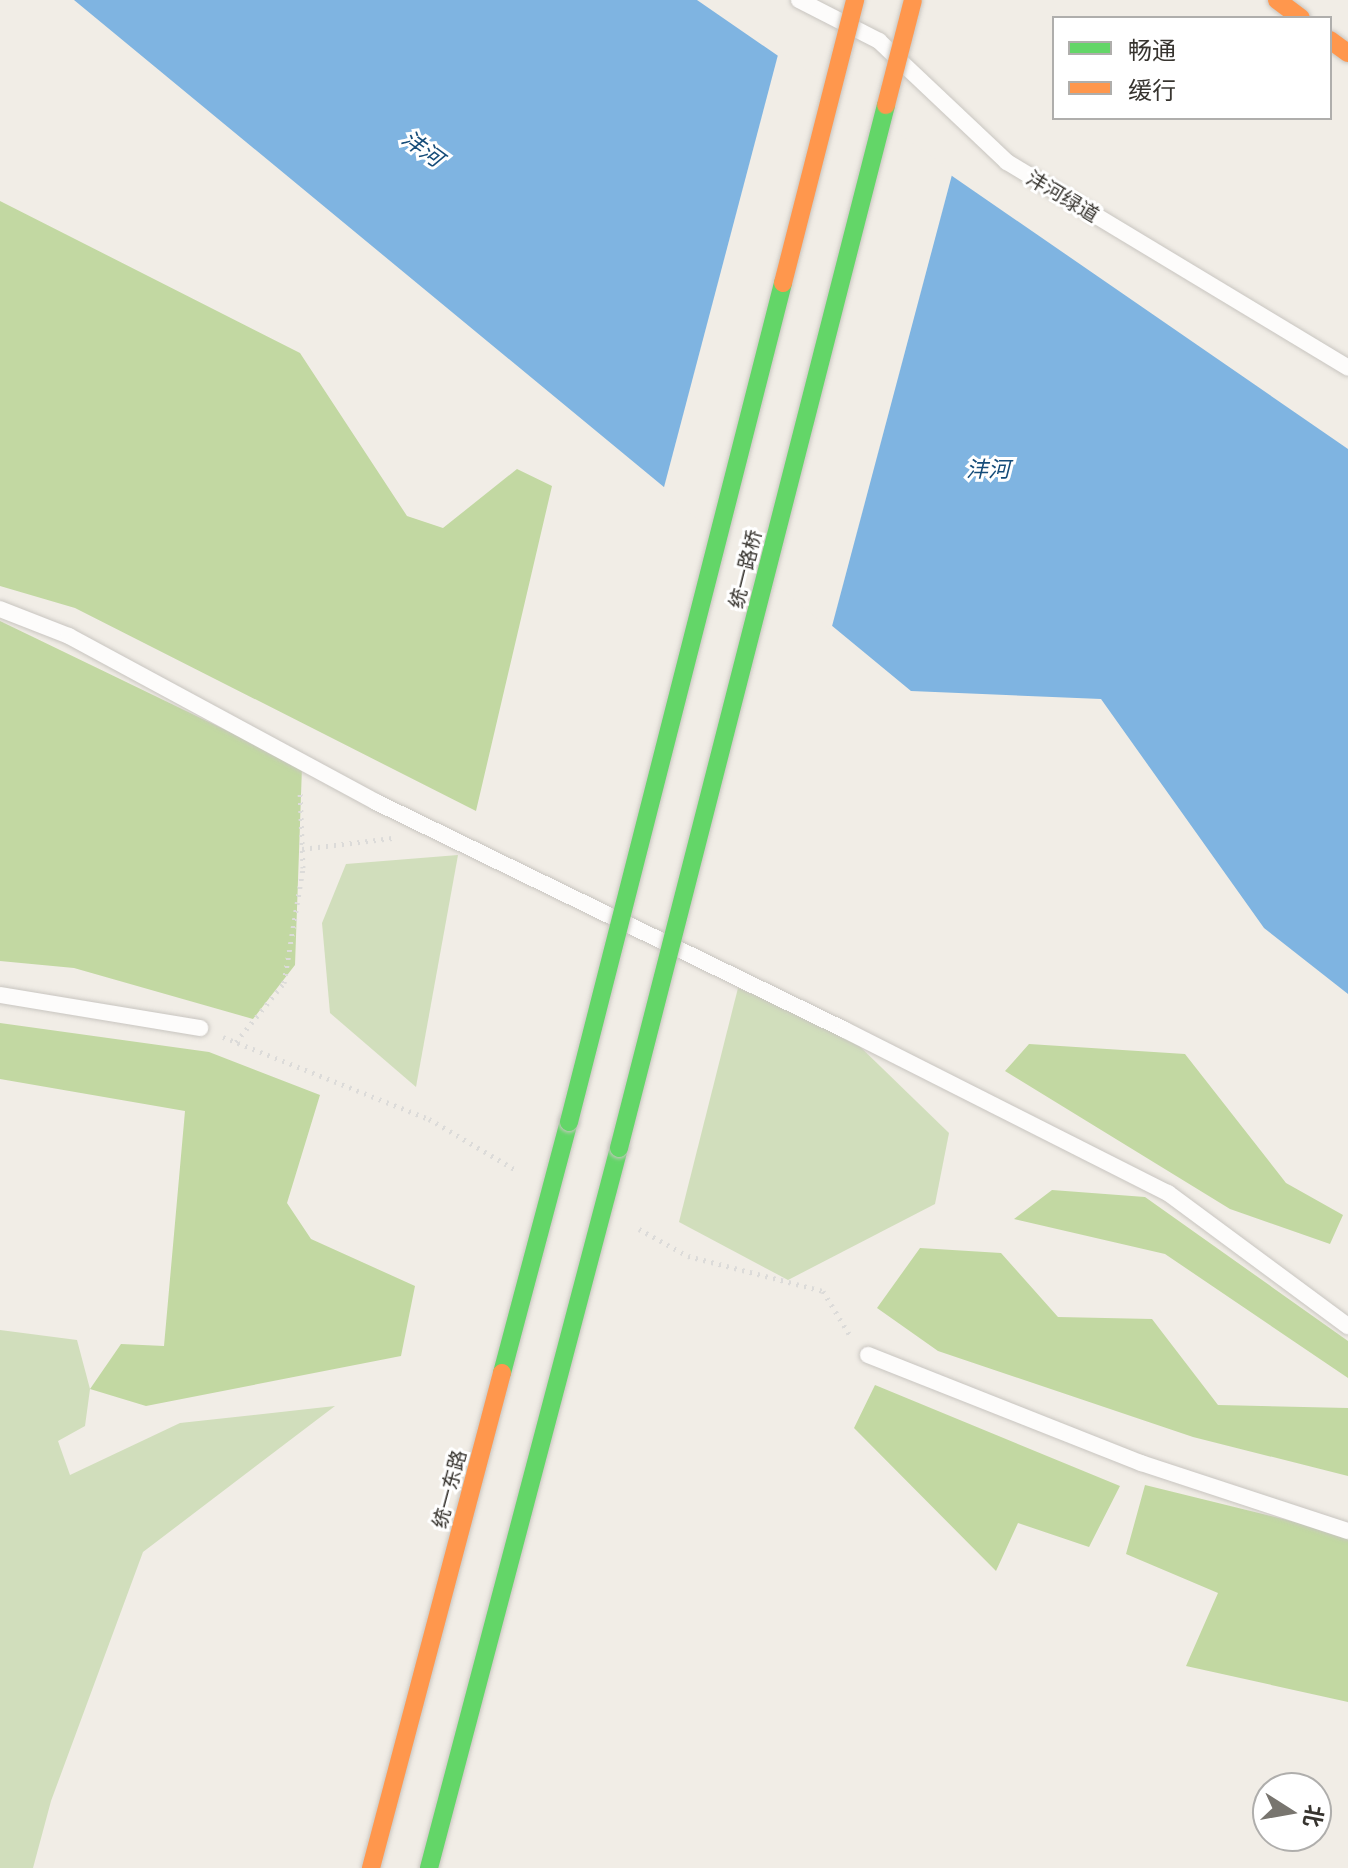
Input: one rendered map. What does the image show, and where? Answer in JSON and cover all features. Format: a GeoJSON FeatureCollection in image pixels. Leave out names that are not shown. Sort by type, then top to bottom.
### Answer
{"type":"FeatureCollection","features":[{"type":"Feature","properties":{"kind":"main road","name":"统一路桥"},"geometry":{"type":"LineString","coordinates":[[569,1122],[855,0]]}},
{"type":"Feature","properties":{"kind":"main road","name":"统一路桥"},"geometry":{"type":"LineString","coordinates":[[603,1208],[913,0]]}},
{"type":"Feature","properties":{"kind":"main road"},"geometry":{"type":"LineString","coordinates":[[1277,0],[1298,16]]}},
{"type":"Feature","properties":{"kind":"main road","name":"统一东路"},"geometry":{"type":"LineString","coordinates":[[371,1868],[569,1122]]}},
{"type":"Feature","properties":{"kind":"main road"},"geometry":{"type":"LineString","coordinates":[[429,1868],[603,1208]]}},
{"type":"Feature","properties":{"kind":"lane","name":"沣河绿道"},"geometry":{"type":"LineString","coordinates":[[799,0],[879,41],[1007,162],[1348,368]]}},
{"type":"Feature","properties":{"kind":"lane"},"geometry":{"type":"LineString","coordinates":[[0,609],[69,636],[299,761],[1168,1193],[1348,1326]]}},
{"type":"Feature","properties":{"kind":"lane"},"geometry":{"type":"LineString","coordinates":[[0,995],[200,1028]]}},
{"type":"Feature","properties":{"kind":"lane"},"geometry":{"type":"LineString","coordinates":[[868,1355],[1141,1463],[1348,1531]]}},
{"type":"Feature","properties":{"kind":"path"},"geometry":{"type":"LineString","coordinates":[[236,1042],[284,983],[303,868],[299,761]]}},
{"type":"Feature","properties":{"kind":"path"},"geometry":{"type":"LineString","coordinates":[[302,849],[395,838]]}},
{"type":"Feature","properties":{"kind":"path"},"geometry":{"type":"LineString","coordinates":[[200,1028],[429,1119],[551,1190]]}},
{"type":"Feature","properties":{"kind":"path"},"geometry":{"type":"LineString","coordinates":[[603,1208],[688,1256],[823,1291],[853,1339],[868,1355]]}},
{"type":"Feature","properties":{"kind":"green space"},"geometry":{"type":"Polygon","coordinates":[[[0,201],[300,353],[407,516],[443,528],[517,469],[552,486],[476,811],[75,608],[0,586],[0,201]]]}},
{"type":"Feature","properties":{"kind":"green space"},"geometry":{"type":"Polygon","coordinates":[[[0,621],[302,767],[295,965],[253,1019],[74,968],[0,961],[0,621]]]}},
{"type":"Feature","properties":{"kind":"green space"},"geometry":{"type":"Polygon","coordinates":[[[458,855],[416,1087],[330,1013],[322,923],[346,864],[458,855]]]}},
{"type":"Feature","properties":{"kind":"green space"},"geometry":{"type":"Polygon","coordinates":[[[738,988],[848,1035],[949,1133],[935,1204],[788,1280],[679,1222],[738,988]]]}},
{"type":"Feature","properties":{"kind":"green space"},"geometry":{"type":"Polygon","coordinates":[[[0,1023],[209,1052],[320,1095],[287,1203],[311,1239],[415,1286],[401,1356],[146,1406],[90,1389],[121,1344],[164,1346],[185,1111],[0,1079],[0,1023]]]}},
{"type":"Feature","properties":{"kind":"green space"},"geometry":{"type":"Polygon","coordinates":[[[1029,1044],[1185,1054],[1286,1183],[1343,1215],[1330,1244],[1230,1209],[1005,1071],[1029,1044]]]}},
{"type":"Feature","properties":{"kind":"green space"},"geometry":{"type":"Polygon","coordinates":[[[1052,1190],[1145,1197],[1348,1341],[1348,1378],[1165,1254],[1014,1219],[1052,1190]]]}},
{"type":"Feature","properties":{"kind":"green space"},"geometry":{"type":"Polygon","coordinates":[[[920,1248],[1001,1253],[1058,1317],[1152,1319],[1218,1405],[1348,1408],[1348,1476],[1193,1437],[938,1351],[877,1308],[920,1248]]]}},
{"type":"Feature","properties":{"kind":"green space"},"geometry":{"type":"Polygon","coordinates":[[[0,1330],[77,1340],[90,1389],[85,1426],[58,1441],[70,1475],[180,1423],[335,1406],[143,1552],[51,1801],[33,1868],[0,1868],[0,1330]]]}},
{"type":"Feature","properties":{"kind":"green space"},"geometry":{"type":"Polygon","coordinates":[[[875,1385],[1120,1486],[1089,1547],[1018,1523],[996,1571],[854,1428],[875,1385]]]}},
{"type":"Feature","properties":{"kind":"green space"},"geometry":{"type":"Polygon","coordinates":[[[1145,1485],[1348,1535],[1348,1702],[1186,1666],[1218,1593],[1126,1554],[1145,1485]]]}},
{"type":"Feature","properties":{"kind":"water","name":"沣河"},"geometry":{"type":"Polygon","coordinates":[[[74,0],[697,0],[1348,449],[1348,994],[1264,928],[1101,699],[911,691],[74,0]]]}},
{"type":"Feature","properties":{"kind":"pier"},"geometry":{"type":"Polygon","coordinates":[[[779,51],[953,171],[831,630],[663,491],[779,51]]]}},
{"type":"Feature","properties":{"kind":"traffic: fast"},"geometry":{"type":"LineString","coordinates":[[619,1148],[886,105]]}},
{"type":"Feature","properties":{"kind":"traffic: fast"},"geometry":{"type":"LineString","coordinates":[[569,1122],[783,283]]}},
{"type":"Feature","properties":{"kind":"traffic: fast"},"geometry":{"type":"LineString","coordinates":[[502,1373],[569,1122]]}},
{"type":"Feature","properties":{"kind":"traffic: fast"},"geometry":{"type":"LineString","coordinates":[[429,1868],[619,1148]]}},
{"type":"Feature","properties":{"kind":"traffic: slow"},"geometry":{"type":"LineString","coordinates":[[783,283],[855,0]]}},
{"type":"Feature","properties":{"kind":"traffic: slow"},"geometry":{"type":"LineString","coordinates":[[886,105],[913,0]]}},
{"type":"Feature","properties":{"kind":"traffic: slow"},"geometry":{"type":"LineString","coordinates":[[1277,0],[1298,16]]}},
{"type":"Feature","properties":{"kind":"traffic: slow"},"geometry":{"type":"LineString","coordinates":[[1332,41],[1348,53]]}},
{"type":"Feature","properties":{"kind":"traffic: slow"},"geometry":{"type":"LineString","coordinates":[[371,1868],[502,1373]]}}]}
